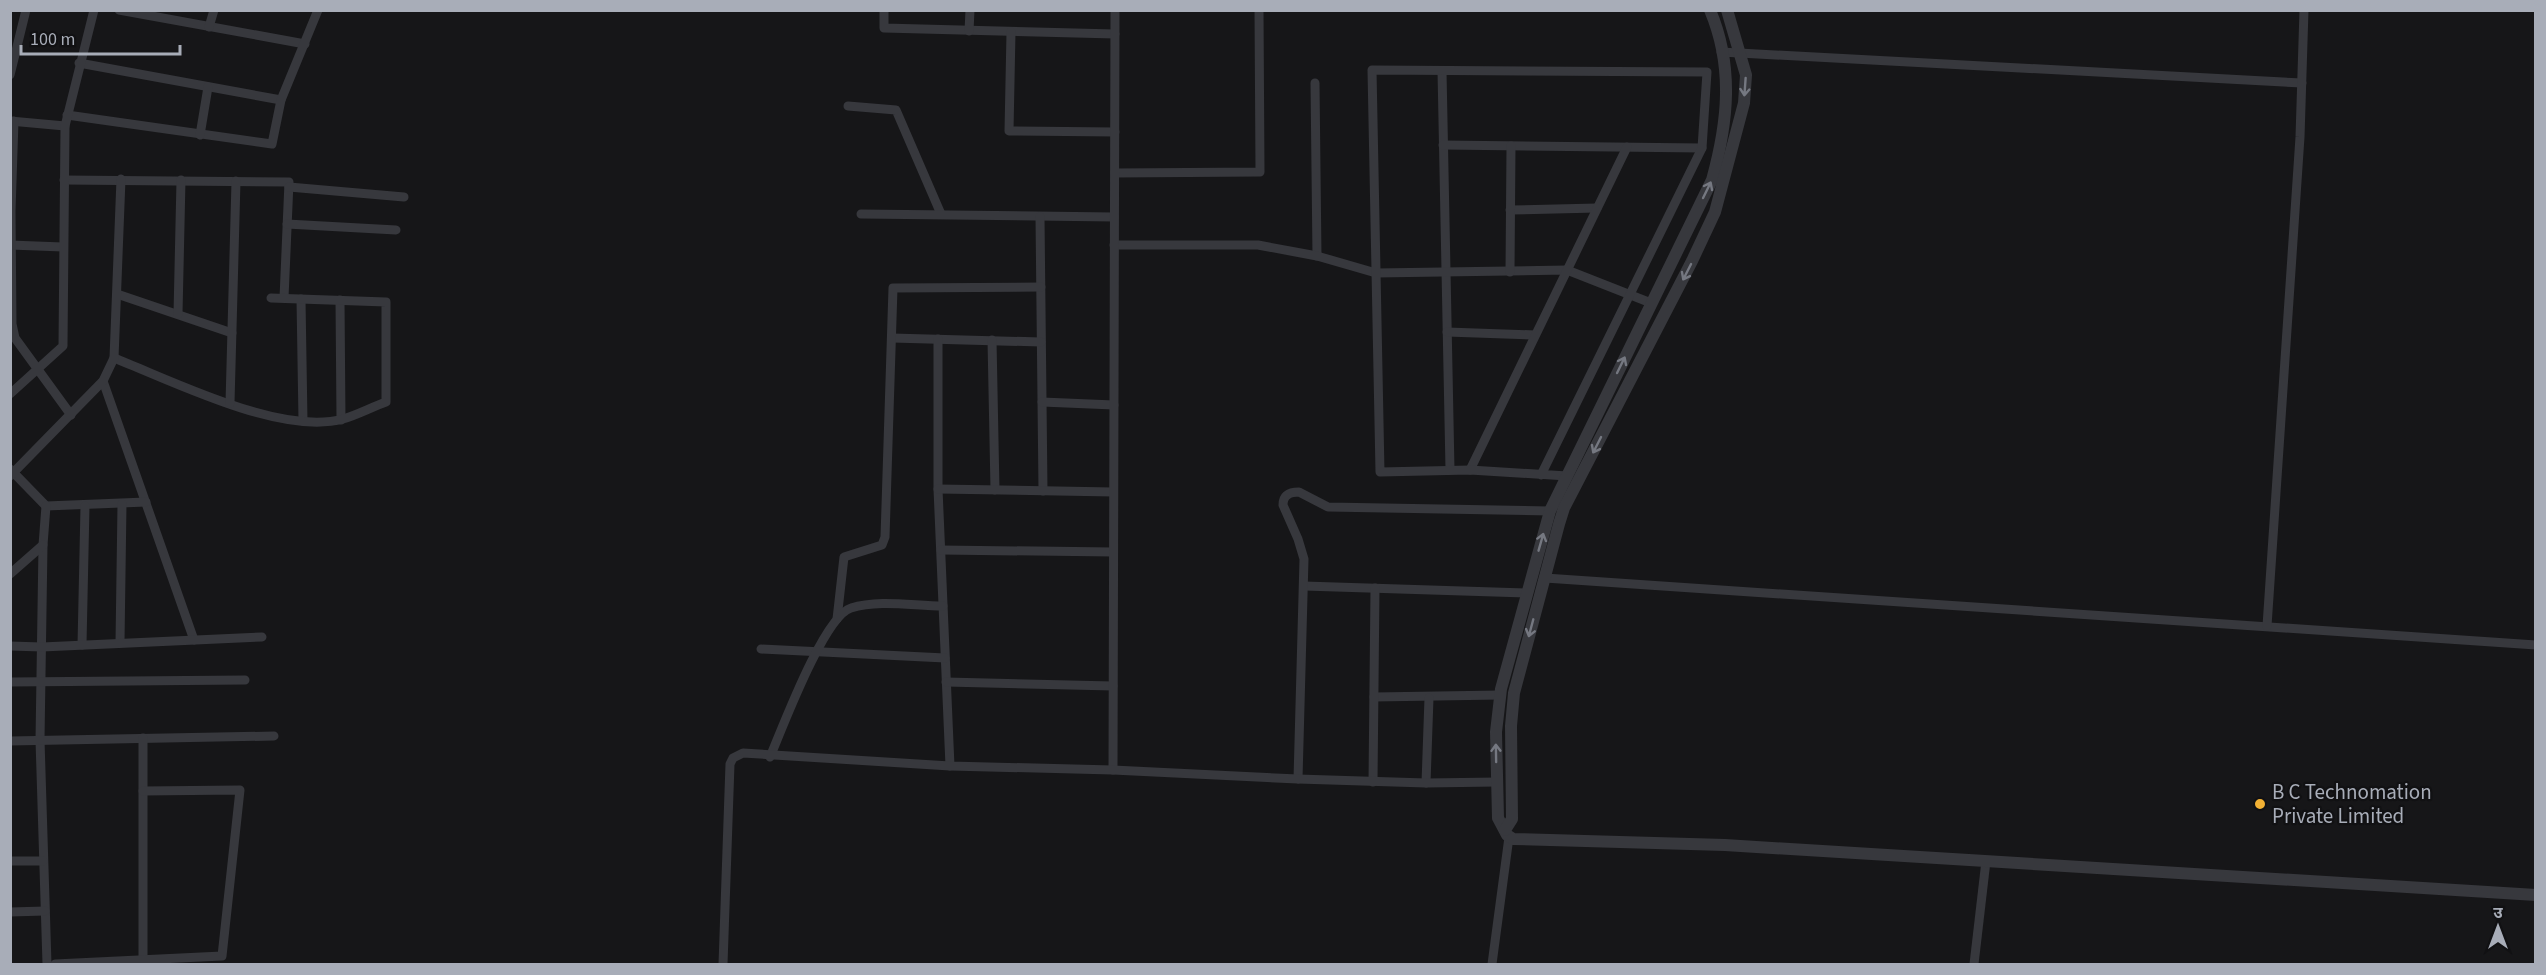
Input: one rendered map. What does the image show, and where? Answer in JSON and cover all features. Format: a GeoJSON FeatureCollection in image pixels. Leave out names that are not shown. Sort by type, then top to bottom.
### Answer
{"type":"FeatureCollection","features":[{"type":"Feature","properties":{"kind":"street"},"geometry":{"type":"LineString","coordinates":[[11,73],[26,10]]}},
{"type":"Feature","properties":{"kind":"street"},"geometry":{"type":"LineString","coordinates":[[10,394],[63,346],[65,126],[94,10]]}},
{"type":"Feature","properties":{"kind":"street"},"geometry":{"type":"LineString","coordinates":[[119,10],[305,44]]}},
{"type":"Feature","properties":{"kind":"street"},"geometry":{"type":"LineString","coordinates":[[209,27],[214,10]]}},
{"type":"Feature","properties":{"kind":"street"},"geometry":{"type":"LineString","coordinates":[[67,115],[272,144],[281,100],[318,10]]}},
{"type":"Feature","properties":{"kind":"street"},"geometry":{"type":"LineString","coordinates":[[884,10],[884,28],[1115,34]]}},
{"type":"Feature","properties":{"kind":"street"},"geometry":{"type":"LineString","coordinates":[[969,31],[970,10]]}},
{"type":"Feature","properties":{"kind":"street"},"geometry":{"type":"LineString","coordinates":[[1113,770],[1115,10]]}},
{"type":"Feature","properties":{"kind":"street"},"geometry":{"type":"LineString","coordinates":[[1115,173],[1260,172],[1259,10]]}},
{"type":"Feature","properties":{"kind":"street"},"geometry":{"type":"LineString","coordinates":[[1507,834],[1498,818],[1496,732],[1500,695],[1550,511],[1712,180],[1723,139],[1727,72],[1717,28],[1710,10]]}},
{"type":"Feature","properties":{"kind":"street"},"geometry":{"type":"LineString","coordinates":[[1492,964],[1507,834],[1512,819],[1511,726],[1514,693],[1564,508],[1715,212],[1744,103],[1746,75],[1727,10]]}},
{"type":"Feature","properties":{"kind":"street"},"geometry":{"type":"LineString","coordinates":[[2267,627],[2302,83],[2304,10]]}},
{"type":"Feature","properties":{"kind":"street"},"geometry":{"type":"LineString","coordinates":[[1011,32],[1009,131],[1115,132]]}},
{"type":"Feature","properties":{"kind":"street"},"geometry":{"type":"LineString","coordinates":[[1721,51],[2302,83]]}},
{"type":"Feature","properties":{"kind":"street"},"geometry":{"type":"LineString","coordinates":[[79,63],[281,100]]}},
{"type":"Feature","properties":{"kind":"street"},"geometry":{"type":"LineString","coordinates":[[1541,475],[1702,148],[1707,72],[1372,70],[1380,472],[1470,470],[1541,475],[1567,476]]}},
{"type":"Feature","properties":{"kind":"street"},"geometry":{"type":"LineString","coordinates":[[1442,71],[1450,470]]}},
{"type":"Feature","properties":{"kind":"street"},"geometry":{"type":"LineString","coordinates":[[1315,82],[1317,256]]}},
{"type":"Feature","properties":{"kind":"street"},"geometry":{"type":"LineString","coordinates":[[200,135],[208,87]]}},
{"type":"Feature","properties":{"kind":"street"},"geometry":{"type":"LineString","coordinates":[[848,106],[896,110],[941,214]]}},
{"type":"Feature","properties":{"kind":"street"},"geometry":{"type":"LineString","coordinates":[[65,126],[12,121],[12,324],[15,338],[71,415]]}},
{"type":"Feature","properties":{"kind":"street"},"geometry":{"type":"LineString","coordinates":[[1443,145],[1702,148]]}},
{"type":"Feature","properties":{"kind":"street"},"geometry":{"type":"LineString","coordinates":[[1510,146],[1510,272]]}},
{"type":"Feature","properties":{"kind":"street"},"geometry":{"type":"LineString","coordinates":[[1470,470],[1627,147]]}},
{"type":"Feature","properties":{"kind":"street"},"geometry":{"type":"LineString","coordinates":[[121,179],[114,358],[103,381],[12,473],[46,506],[86,506],[146,501]]}},
{"type":"Feature","properties":{"kind":"street"},"geometry":{"type":"LineString","coordinates":[[64,180],[289,182],[284,298]]}},
{"type":"Feature","properties":{"kind":"street"},"geometry":{"type":"LineString","coordinates":[[178,315],[181,180]]}},
{"type":"Feature","properties":{"kind":"street"},"geometry":{"type":"LineString","coordinates":[[230,403],[236,181]]}},
{"type":"Feature","properties":{"kind":"street"},"geometry":{"type":"LineString","coordinates":[[289,187],[404,197]]}},
{"type":"Feature","properties":{"kind":"street"},"geometry":{"type":"LineString","coordinates":[[1510,210],[1597,208]]}},
{"type":"Feature","properties":{"kind":"street"},"geometry":{"type":"LineString","coordinates":[[861,214],[1114,217]]}},
{"type":"Feature","properties":{"kind":"street"},"geometry":{"type":"LineString","coordinates":[[1040,217],[1043,491]]}},
{"type":"Feature","properties":{"kind":"street"},"geometry":{"type":"LineString","coordinates":[[287,224],[396,230]]}},
{"type":"Feature","properties":{"kind":"street"},"geometry":{"type":"LineString","coordinates":[[11,245],[63,247]]}},
{"type":"Feature","properties":{"kind":"street"},"geometry":{"type":"LineString","coordinates":[[1114,245],[1258,245],[1317,256],[1376,273],[1567,270],[1651,303]]}},
{"type":"Feature","properties":{"kind":"street"},"geometry":{"type":"LineString","coordinates":[[837,619],[844,557],[882,545],[885,537],[893,288],[1041,287]]}},
{"type":"Feature","properties":{"kind":"street"},"geometry":{"type":"LineString","coordinates":[[117,294],[232,333]]}},
{"type":"Feature","properties":{"kind":"street"},"geometry":{"type":"LineString","coordinates":[[114,358],[250,411],[303,421],[342,420],[386,402],[386,302],[271,298]]}},
{"type":"Feature","properties":{"kind":"street"},"geometry":{"type":"LineString","coordinates":[[302,299],[303,421]]}},
{"type":"Feature","properties":{"kind":"street"},"geometry":{"type":"LineString","coordinates":[[340,300],[342,420]]}},
{"type":"Feature","properties":{"kind":"street"},"geometry":{"type":"LineString","coordinates":[[1447,332],[1535,335]]}},
{"type":"Feature","properties":{"kind":"street"},"geometry":{"type":"LineString","coordinates":[[892,338],[1041,342]]}},
{"type":"Feature","properties":{"kind":"street"},"geometry":{"type":"LineString","coordinates":[[938,339],[938,489],[950,766]]}},
{"type":"Feature","properties":{"kind":"street"},"geometry":{"type":"LineString","coordinates":[[992,340],[995,490]]}},
{"type":"Feature","properties":{"kind":"street"},"geometry":{"type":"LineString","coordinates":[[103,381],[194,640]]}},
{"type":"Feature","properties":{"kind":"street"},"geometry":{"type":"LineString","coordinates":[[1042,402],[1114,405]]}},
{"type":"Feature","properties":{"kind":"street"},"geometry":{"type":"LineString","coordinates":[[938,489],[1113,492]]}},
{"type":"Feature","properties":{"kind":"street"},"geometry":{"type":"LineString","coordinates":[[1298,780],[1304,559],[1283,505],[1283,499],[1293,492],[1299,492],[1328,507],[1550,511]]}},
{"type":"Feature","properties":{"kind":"street"},"geometry":{"type":"LineString","coordinates":[[120,643],[122,504]]}},
{"type":"Feature","properties":{"kind":"street"},"geometry":{"type":"LineString","coordinates":[[46,506],[43,545],[40,740],[47,964]]}},
{"type":"Feature","properties":{"kind":"street"},"geometry":{"type":"LineString","coordinates":[[82,645],[86,506]]}},
{"type":"Feature","properties":{"kind":"street"},"geometry":{"type":"LineString","coordinates":[[10,574],[43,545]]}},
{"type":"Feature","properties":{"kind":"street"},"geometry":{"type":"LineString","coordinates":[[941,550],[1113,552]]}},
{"type":"Feature","properties":{"kind":"street"},"geometry":{"type":"LineString","coordinates":[[1545,578],[2535,645]]}},
{"type":"Feature","properties":{"kind":"street"},"geometry":{"type":"LineString","coordinates":[[1304,586],[1526,593]]}},
{"type":"Feature","properties":{"kind":"street"},"geometry":{"type":"LineString","coordinates":[[1373,782],[1375,588]]}},
{"type":"Feature","properties":{"kind":"street"},"geometry":{"type":"LineString","coordinates":[[770,757],[816,651],[837,619],[848,608],[872,605],[943,606]]}},
{"type":"Feature","properties":{"kind":"street"},"geometry":{"type":"LineString","coordinates":[[10,646],[42,647],[262,637]]}},
{"type":"Feature","properties":{"kind":"street"},"geometry":{"type":"LineString","coordinates":[[761,649],[945,658]]}},
{"type":"Feature","properties":{"kind":"street"},"geometry":{"type":"LineString","coordinates":[[10,682],[245,680]]}},
{"type":"Feature","properties":{"kind":"street"},"geometry":{"type":"LineString","coordinates":[[946,682],[1113,686]]}},
{"type":"Feature","properties":{"kind":"street"},"geometry":{"type":"LineString","coordinates":[[1374,697],[1429,698],[1500,695]]}},
{"type":"Feature","properties":{"kind":"street"},"geometry":{"type":"LineString","coordinates":[[1426,783],[1429,698]]}},
{"type":"Feature","properties":{"kind":"street"},"geometry":{"type":"LineString","coordinates":[[10,741],[274,736]]}},
{"type":"Feature","properties":{"kind":"street"},"geometry":{"type":"LineString","coordinates":[[143,738],[143,960]]}},
{"type":"Feature","properties":{"kind":"street"},"geometry":{"type":"LineString","coordinates":[[723,964],[730,764],[733,758],[743,753],[770,757],[950,766],[1113,770],[1298,780],[1497,782]]}},
{"type":"Feature","properties":{"kind":"street"},"geometry":{"type":"LineString","coordinates":[[55,964],[222,956],[240,790],[143,791]]}},
{"type":"Feature","properties":{"kind":"street"},"geometry":{"type":"LineString","coordinates":[[1507,834],[1725,844],[2535,895]]}},
{"type":"Feature","properties":{"kind":"street"},"geometry":{"type":"LineString","coordinates":[[10,861],[43,861]]}},
{"type":"Feature","properties":{"kind":"street"},"geometry":{"type":"LineString","coordinates":[[1974,964],[1986,861]]}},
{"type":"Feature","properties":{"kind":"street"},"geometry":{"type":"LineString","coordinates":[[10,912],[45,911]]}},
{"type":"Feature","properties":{"kind":"place","name":"B C Technomation Private Limited"},"geometry":{"type":"Point","coordinates":[2260,804]}}]}
